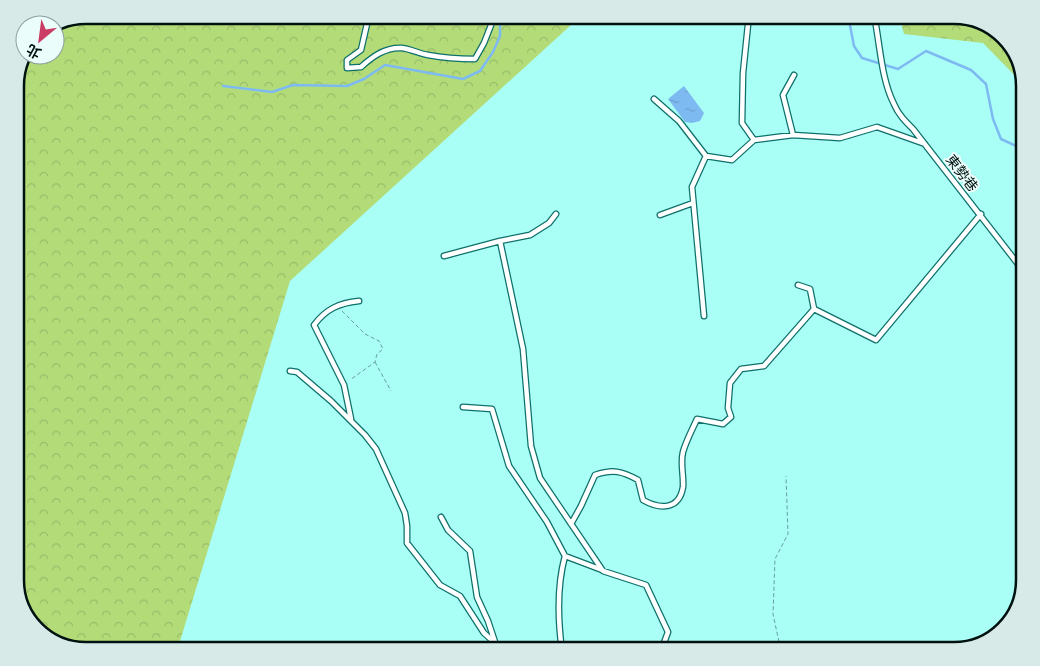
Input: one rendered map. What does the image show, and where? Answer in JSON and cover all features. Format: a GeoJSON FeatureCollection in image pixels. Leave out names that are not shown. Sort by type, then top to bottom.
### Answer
{"type":"FeatureCollection","features":[{"type":"Feature","properties":{"kind":"lane"},"geometry":{"type":"LineString","coordinates":[[367,24],[361,50],[347,60],[347,68],[361,67],[373,56],[386,50],[401,48],[453,59],[475,59],[484,43],[491,24]]}},
{"type":"Feature","properties":{"kind":"lane"},"geometry":{"type":"LineString","coordinates":[[748,24],[743,73],[742,123],[754,140]]}},
{"type":"Feature","properties":{"kind":"lane","name":"東勢巷"},"geometry":{"type":"LineString","coordinates":[[876,24],[887,84],[900,116],[925,144],[1016,261]]}},
{"type":"Feature","properties":{"kind":"lane"},"geometry":{"type":"LineString","coordinates":[[794,75],[783,95],[794,135]]}},
{"type":"Feature","properties":{"kind":"lane"},"geometry":{"type":"LineString","coordinates":[[654,99],[679,121],[706,156],[732,160],[754,140],[794,135],[840,138],[877,127],[925,144]]}},
{"type":"Feature","properties":{"kind":"lane"},"geometry":{"type":"LineString","coordinates":[[704,316],[692,187],[706,156]]}},
{"type":"Feature","properties":{"kind":"lane"},"geometry":{"type":"LineString","coordinates":[[660,215],[693,203]]}},
{"type":"Feature","properties":{"kind":"lane"},"geometry":{"type":"LineString","coordinates":[[444,256],[530,235],[549,223],[556,214]]}},
{"type":"Feature","properties":{"kind":"lane"},"geometry":{"type":"LineString","coordinates":[[814,309],[876,340],[980,214]]}},
{"type":"Feature","properties":{"kind":"lane"},"geometry":{"type":"LineString","coordinates":[[500,241],[523,349],[531,446],[540,478],[603,571]]}},
{"type":"Feature","properties":{"kind":"lane"},"geometry":{"type":"LineString","coordinates":[[798,285],[810,289],[814,309]]}},
{"type":"Feature","properties":{"kind":"lane"},"geometry":{"type":"LineString","coordinates":[[351,421],[344,385],[314,325],[323,313],[347,302],[359,302]]}},
{"type":"Feature","properties":{"kind":"lane"},"geometry":{"type":"LineString","coordinates":[[570,524],[581,506],[595,475],[607,471],[626,473],[638,480],[643,500],[654,506],[667,507],[676,501],[683,488],[682,453],[697,419],[723,424],[731,417],[728,408],[730,383],[741,369],[764,366],[814,309]]}},
{"type":"Feature","properties":{"kind":"lane"},"geometry":{"type":"LineString","coordinates":[[290,371],[297,372],[331,401],[376,448],[405,513],[407,543],[440,585],[460,596],[484,633],[494,642]]}},
{"type":"Feature","properties":{"kind":"lane"},"geometry":{"type":"LineString","coordinates":[[463,407],[492,409],[509,466],[547,522],[565,556],[646,585],[668,632],[664,642]]}},
{"type":"Feature","properties":{"kind":"lane"},"geometry":{"type":"LineString","coordinates":[[441,517],[448,530],[470,551],[477,597],[495,642]]}},
{"type":"Feature","properties":{"kind":"lane"},"geometry":{"type":"LineString","coordinates":[[561,642],[558,623],[561,570],[565,556]]}},
{"type":"Feature","properties":{"kind":"path"},"geometry":{"type":"LineString","coordinates":[[337,306],[365,334],[379,342],[383,349],[377,354],[375,362],[344,385]]}},
{"type":"Feature","properties":{"kind":"path"},"geometry":{"type":"LineString","coordinates":[[375,362],[391,391]]}},
{"type":"Feature","properties":{"kind":"path"},"geometry":{"type":"LineString","coordinates":[[779,642],[773,614],[775,559],[788,534],[786,476]]}},
{"type":"Feature","properties":{"kind":"green space"},"geometry":{"type":"Polygon","coordinates":[[[78,24],[572,24],[290,281],[180,642],[78,642],[70,640],[58,636],[45,627],[28,604],[24,584],[24,82],[28,65],[65,65],[65,27],[78,24]]]}},
{"type":"Feature","properties":{"kind":"green space"},"geometry":{"type":"Polygon","coordinates":[[[901,24],[962,24],[982,30],[995,39],[1006,51],[1016,76],[983,43],[904,34],[901,24]]]}},
{"type":"Feature","properties":{"kind":"water"},"geometry":{"type":"Polygon","coordinates":[[[684,86],[704,113],[700,121],[685,122],[668,99],[684,86]]]}},
{"type":"Feature","properties":{"kind":"waterway"},"geometry":{"type":"LineString","coordinates":[[223,86],[272,92],[293,85],[347,86],[364,79],[385,65],[463,79],[480,71],[493,52],[500,36],[500,24]]}},
{"type":"Feature","properties":{"kind":"waterway"},"geometry":{"type":"LineString","coordinates":[[850,24],[854,46],[862,58],[898,69],[926,51],[971,70],[986,84],[993,119],[1001,139],[1016,146]]}}]}
